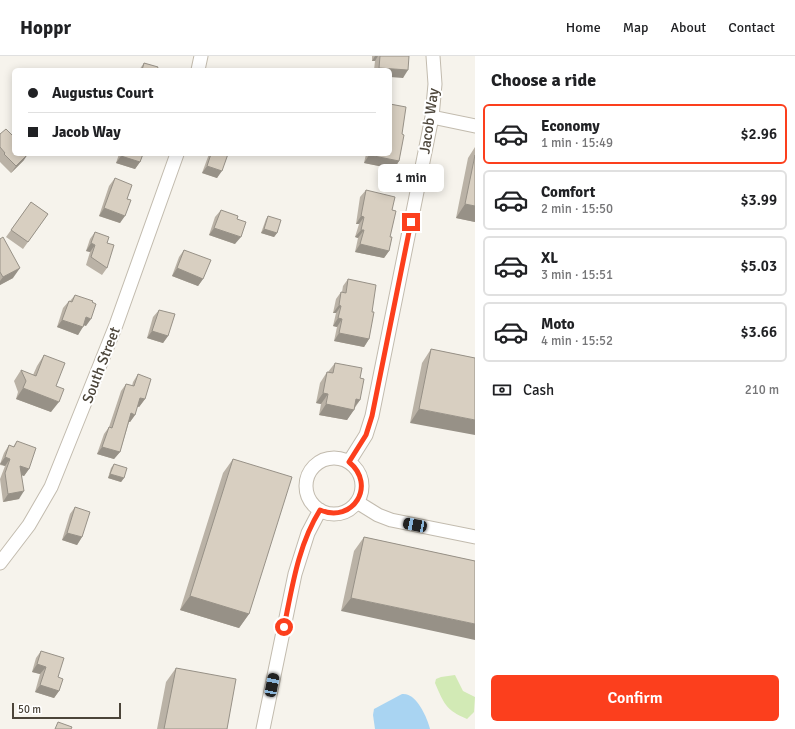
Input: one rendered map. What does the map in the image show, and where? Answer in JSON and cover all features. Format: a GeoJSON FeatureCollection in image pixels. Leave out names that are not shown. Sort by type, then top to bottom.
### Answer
{"type":"FeatureCollection","features":[{"type":"Feature","properties":{"kind":"street"},"geometry":{"type":"LineString","coordinates":[[198,68],[201,56]]}},
{"type":"Feature","properties":{"kind":"street","name":"Jacob Way"},"geometry":{"type":"LineString","coordinates":[[349,462],[366,435],[372,416],[432,117],[435,84],[433,56]]}},
{"type":"Feature","properties":{"kind":"street"},"geometry":{"type":"LineString","coordinates":[[432,117],[475,126]]}},
{"type":"Feature","properties":{"kind":"street","name":"South Street"},"geometry":{"type":"LineString","coordinates":[[0,563],[29,525],[45,499],[54,480],[116,325],[176,156]]}},
{"type":"Feature","properties":{"kind":"street"},"geometry":{"type":"LineString","coordinates":[[327,459],[340,459],[349,462],[359,473],[362,483],[361,492],[357,502],[350,509],[340,513],[330,513],[320,510],[313,504],[308,496],[306,486],[310,473],[316,465],[327,459]]}},
{"type":"Feature","properties":{"kind":"street"},"geometry":{"type":"LineString","coordinates":[[357,502],[378,515],[391,520],[475,537]]}},
{"type":"Feature","properties":{"kind":"street"},"geometry":{"type":"LineString","coordinates":[[263,729],[295,574],[308,533],[320,510]]}},
{"type":"Feature","properties":{"kind":"green space"},"geometry":{"type":"Polygon","coordinates":[[[455,675],[463,691],[475,697],[474,712],[467,719],[454,713],[446,706],[435,683],[436,679],[441,677],[455,675]]]}},
{"type":"Feature","properties":{"kind":"water"},"geometry":{"type":"Polygon","coordinates":[[[402,694],[407,694],[412,697],[420,706],[424,712],[430,729],[375,729],[373,715],[374,709],[402,694]]]}},
{"type":"Feature","properties":{"kind":"building"},"geometry":{"type":"Polygon","coordinates":[[[380,56],[409,56],[408,70],[379,68],[380,56]]]}},
{"type":"Feature","properties":{"kind":"building"},"geometry":{"type":"Polygon","coordinates":[[[144,63],[158,67],[158,68],[143,68],[144,63]]]}},
{"type":"Feature","properties":{"kind":"building"},"geometry":{"type":"Polygon","coordinates":[[[392,104],[406,107],[402,134],[404,135],[399,161],[374,156],[392,156],[392,104]]]}},
{"type":"Feature","properties":{"kind":"building"},"geometry":{"type":"Polygon","coordinates":[[[6,129],[12,135],[12,156],[26,156],[16,166],[4,154],[5,153],[0,147],[0,134],[6,129]]]}},
{"type":"Feature","properties":{"kind":"building"},"geometry":{"type":"Polygon","coordinates":[[[475,155],[475,206],[465,204],[475,155]]]}},
{"type":"Feature","properties":{"kind":"building"},"geometry":{"type":"Polygon","coordinates":[[[121,156],[142,156],[140,162],[121,156]]]}},
{"type":"Feature","properties":{"kind":"building"},"geometry":{"type":"Polygon","coordinates":[[[210,156],[227,156],[222,171],[207,166],[210,156]]]}},
{"type":"Feature","properties":{"kind":"building"},"geometry":{"type":"Polygon","coordinates":[[[115,178],[132,185],[127,199],[131,200],[125,216],[104,208],[115,178]]]}},
{"type":"Feature","properties":{"kind":"building"},"geometry":{"type":"Polygon","coordinates":[[[366,190],[395,197],[392,210],[396,211],[390,237],[392,237],[389,251],[360,244],[364,230],[361,230],[364,217],[361,216],[366,190]]]}},
{"type":"Feature","properties":{"kind":"building"},"geometry":{"type":"Polygon","coordinates":[[[31,202],[48,214],[28,242],[11,230],[31,202]]]}},
{"type":"Feature","properties":{"kind":"building"},"geometry":{"type":"Polygon","coordinates":[[[221,210],[238,216],[237,219],[246,222],[241,237],[214,228],[221,210]]]}},
{"type":"Feature","properties":{"kind":"building"},"geometry":{"type":"Polygon","coordinates":[[[268,216],[281,220],[277,233],[264,229],[268,216]]]}},
{"type":"Feature","properties":{"kind":"building"},"geometry":{"type":"Polygon","coordinates":[[[95,232],[109,237],[107,243],[114,245],[107,268],[91,257],[95,245],[91,243],[95,232]]]}},
{"type":"Feature","properties":{"kind":"building"},"geometry":{"type":"Polygon","coordinates":[[[3,237],[20,268],[3,277],[0,272],[0,239],[3,237]]]}},
{"type":"Feature","properties":{"kind":"building"},"geometry":{"type":"Polygon","coordinates":[[[184,250],[211,260],[203,279],[177,268],[184,250]]]}},
{"type":"Feature","properties":{"kind":"building"},"geometry":{"type":"Polygon","coordinates":[[[348,279],[376,285],[372,312],[374,312],[369,339],[339,333],[342,319],[338,318],[341,306],[339,305],[341,292],[346,293],[348,279]]]}},
{"type":"Feature","properties":{"kind":"building"},"geometry":{"type":"Polygon","coordinates":[[[75,295],[93,301],[92,302],[96,304],[91,319],[86,317],[83,327],[62,320],[69,301],[72,302],[75,295]]]}},
{"type":"Feature","properties":{"kind":"building"},"geometry":{"type":"Polygon","coordinates":[[[159,310],[175,314],[168,336],[152,331],[159,310]]]}},
{"type":"Feature","properties":{"kind":"building"},"geometry":{"type":"Polygon","coordinates":[[[431,349],[475,358],[475,420],[419,409],[431,349]]]}},
{"type":"Feature","properties":{"kind":"building"},"geometry":{"type":"Polygon","coordinates":[[[44,355],[65,363],[56,386],[64,389],[59,402],[23,388],[26,381],[21,370],[36,376],[44,355]]]}},
{"type":"Feature","properties":{"kind":"building"},"geometry":{"type":"Polygon","coordinates":[[[335,363],[362,368],[360,378],[364,379],[360,400],[356,399],[354,410],[326,404],[328,394],[323,393],[327,372],[333,373],[335,363]]]}},
{"type":"Feature","properties":{"kind":"building"},"geometry":{"type":"Polygon","coordinates":[[[138,374],[151,379],[145,399],[140,398],[135,415],[131,413],[120,452],[102,447],[109,427],[112,428],[126,384],[134,386],[138,374]]]}},
{"type":"Feature","properties":{"kind":"building"},"geometry":{"type":"Polygon","coordinates":[[[17,441],[36,448],[29,469],[20,466],[24,491],[8,494],[5,473],[10,459],[5,457],[9,445],[14,447],[17,441]]]}},
{"type":"Feature","properties":{"kind":"building"},"geometry":{"type":"Polygon","coordinates":[[[233,459],[292,477],[249,614],[190,596],[233,459]]]}},
{"type":"Feature","properties":{"kind":"building"},"geometry":{"type":"Polygon","coordinates":[[[114,464],[127,468],[124,478],[110,474],[114,464]]]}},
{"type":"Feature","properties":{"kind":"building"},"geometry":{"type":"Polygon","coordinates":[[[75,507],[90,512],[82,537],[67,533],[75,507]]]}},
{"type":"Feature","properties":{"kind":"building"},"geometry":{"type":"Polygon","coordinates":[[[364,537],[475,561],[475,624],[351,598],[364,537]]]}},
{"type":"Feature","properties":{"kind":"building"},"geometry":{"type":"Polygon","coordinates":[[[41,651],[64,658],[58,677],[63,679],[59,691],[40,685],[46,667],[37,664],[41,651]]]}},
{"type":"Feature","properties":{"kind":"building"},"geometry":{"type":"Polygon","coordinates":[[[176,668],[236,679],[227,729],[164,729],[176,668]]]}},
{"type":"Feature","properties":{"kind":"building"},"geometry":{"type":"Polygon","coordinates":[[[58,722],[72,727],[71,729],[55,729],[58,722]]]}},
{"type":"Feature","properties":{"kind":"route"},"geometry":{"type":"LineString","coordinates":[[284,627],[292,584],[305,541],[315,517],[320,510],[335,514],[350,509],[357,502],[361,492],[362,483],[359,473],[349,462],[364,441],[369,429],[411,222]]}}]}
